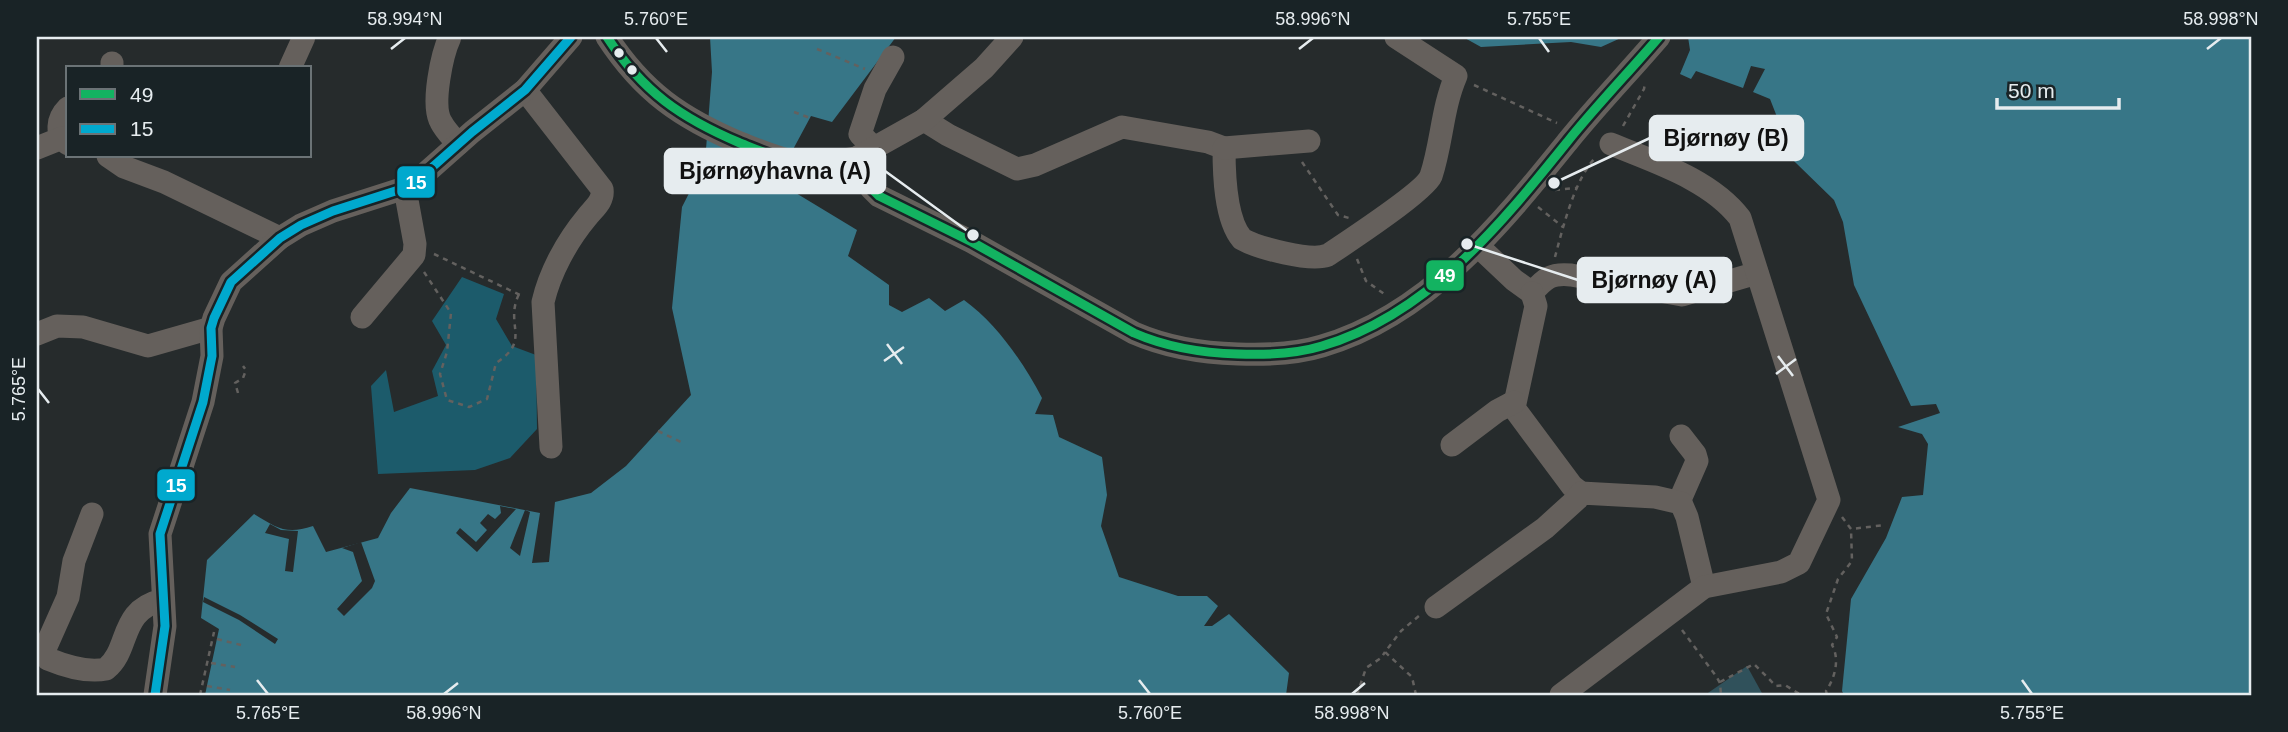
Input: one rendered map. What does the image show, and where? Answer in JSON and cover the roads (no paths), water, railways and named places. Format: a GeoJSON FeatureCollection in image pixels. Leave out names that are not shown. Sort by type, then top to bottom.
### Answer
{"type":"FeatureCollection","features":[{"type":"Feature","properties":{"kind":"street"},"geometry":{"type":"LineString","coordinates":[[291,66],[304,37]]}},
{"type":"Feature","properties":{"kind":"street"},"geometry":{"type":"LineString","coordinates":[[450,37],[444,52],[436,108],[441,123],[458,144]]}},
{"type":"Feature","properties":{"kind":"street"},"geometry":{"type":"LineString","coordinates":[[155,695],[165,626],[160,534],[203,402],[212,356],[211,328],[216,308],[231,282],[280,238],[314,218],[405,189],[415,183],[525,90],[571,37]]}},
{"type":"Feature","properties":{"kind":"street"},"geometry":{"type":"LineString","coordinates":[[607,37],[640,80],[683,116],[710,130],[786,160],[813,163],[860,155],[924,120],[984,68],[1012,37]]}},
{"type":"Feature","properties":{"kind":"street"},"geometry":{"type":"LineString","coordinates":[[1224,148],[1231,220],[1242,239],[1284,252],[1319,258],[1355,236],[1418,192],[1429,180],[1447,102],[1456,76],[1396,37]]}},
{"type":"Feature","properties":{"kind":"street"},"geometry":{"type":"LineString","coordinates":[[893,57],[873,80],[860,134],[860,155],[871,188],[879,196],[972,242],[1093,312],[1148,339],[1198,351],[1275,354],[1320,347],[1347,338],[1367,330],[1405,307],[1478,246],[1533,186],[1569,140],[1652,45]]}},
{"type":"Feature","properties":{"kind":"street"},"geometry":{"type":"LineString","coordinates":[[525,90],[602,188],[603,194],[570,239],[542,302],[551,447]]}},
{"type":"Feature","properties":{"kind":"street"},"geometry":{"type":"LineString","coordinates":[[37,148],[65,141],[59,126],[66,110]]}},
{"type":"Feature","properties":{"kind":"street"},"geometry":{"type":"LineString","coordinates":[[924,120],[1017,169],[1122,127],[1208,142],[1224,148],[1309,141]]}},
{"type":"Feature","properties":{"kind":"street"},"geometry":{"type":"LineString","coordinates":[[1561,695],[1704,587],[1781,572],[1799,563],[1829,500],[1743,223],[1734,209],[1690,180],[1611,144]]}},
{"type":"Feature","properties":{"kind":"street"},"geometry":{"type":"LineString","coordinates":[[111,158],[124,167],[164,182],[280,238]]}},
{"type":"Feature","properties":{"kind":"street"},"geometry":{"type":"LineString","coordinates":[[362,317],[415,250],[405,189]]}},
{"type":"Feature","properties":{"kind":"street"},"geometry":{"type":"LineString","coordinates":[[1478,246],[1514,280],[1540,284],[1571,275],[1682,295],[1757,273]]}},
{"type":"Feature","properties":{"kind":"street"},"geometry":{"type":"LineString","coordinates":[[1540,284],[1530,344],[1514,408],[1572,486],[1581,493],[1655,497],[1679,502],[1687,517],[1704,587]]}},
{"type":"Feature","properties":{"kind":"street"},"geometry":{"type":"LineString","coordinates":[[37,334],[57,327],[83,327],[148,345],[211,328]]}},
{"type":"Feature","properties":{"kind":"street"},"geometry":{"type":"LineString","coordinates":[[1452,445],[1497,411],[1514,402]]}},
{"type":"Feature","properties":{"kind":"street"},"geometry":{"type":"LineString","coordinates":[[1679,502],[1697,461],[1681,436]]}},
{"type":"Feature","properties":{"kind":"street"},"geometry":{"type":"LineString","coordinates":[[1436,607],[1545,528],[1581,493]]}},
{"type":"Feature","properties":{"kind":"street"},"geometry":{"type":"LineString","coordinates":[[92,514],[74,561],[68,597],[45,645],[44,651],[48,659],[88,670],[106,669],[114,660],[133,619],[148,606],[163,600]]}},
{"type":"Feature","properties":{"kind":"place","name":"Bjørnøy (B)"},"geometry":{"type":"Point","coordinates":[1554,183]}},
{"type":"Feature","properties":{"kind":"place","name":"Bjørnøyhavna (A)"},"geometry":{"type":"Point","coordinates":[973,235]}},
{"type":"Feature","properties":{"kind":"place","name":"Bjørnøy (A)"},"geometry":{"type":"Point","coordinates":[1467,244]}}]}
